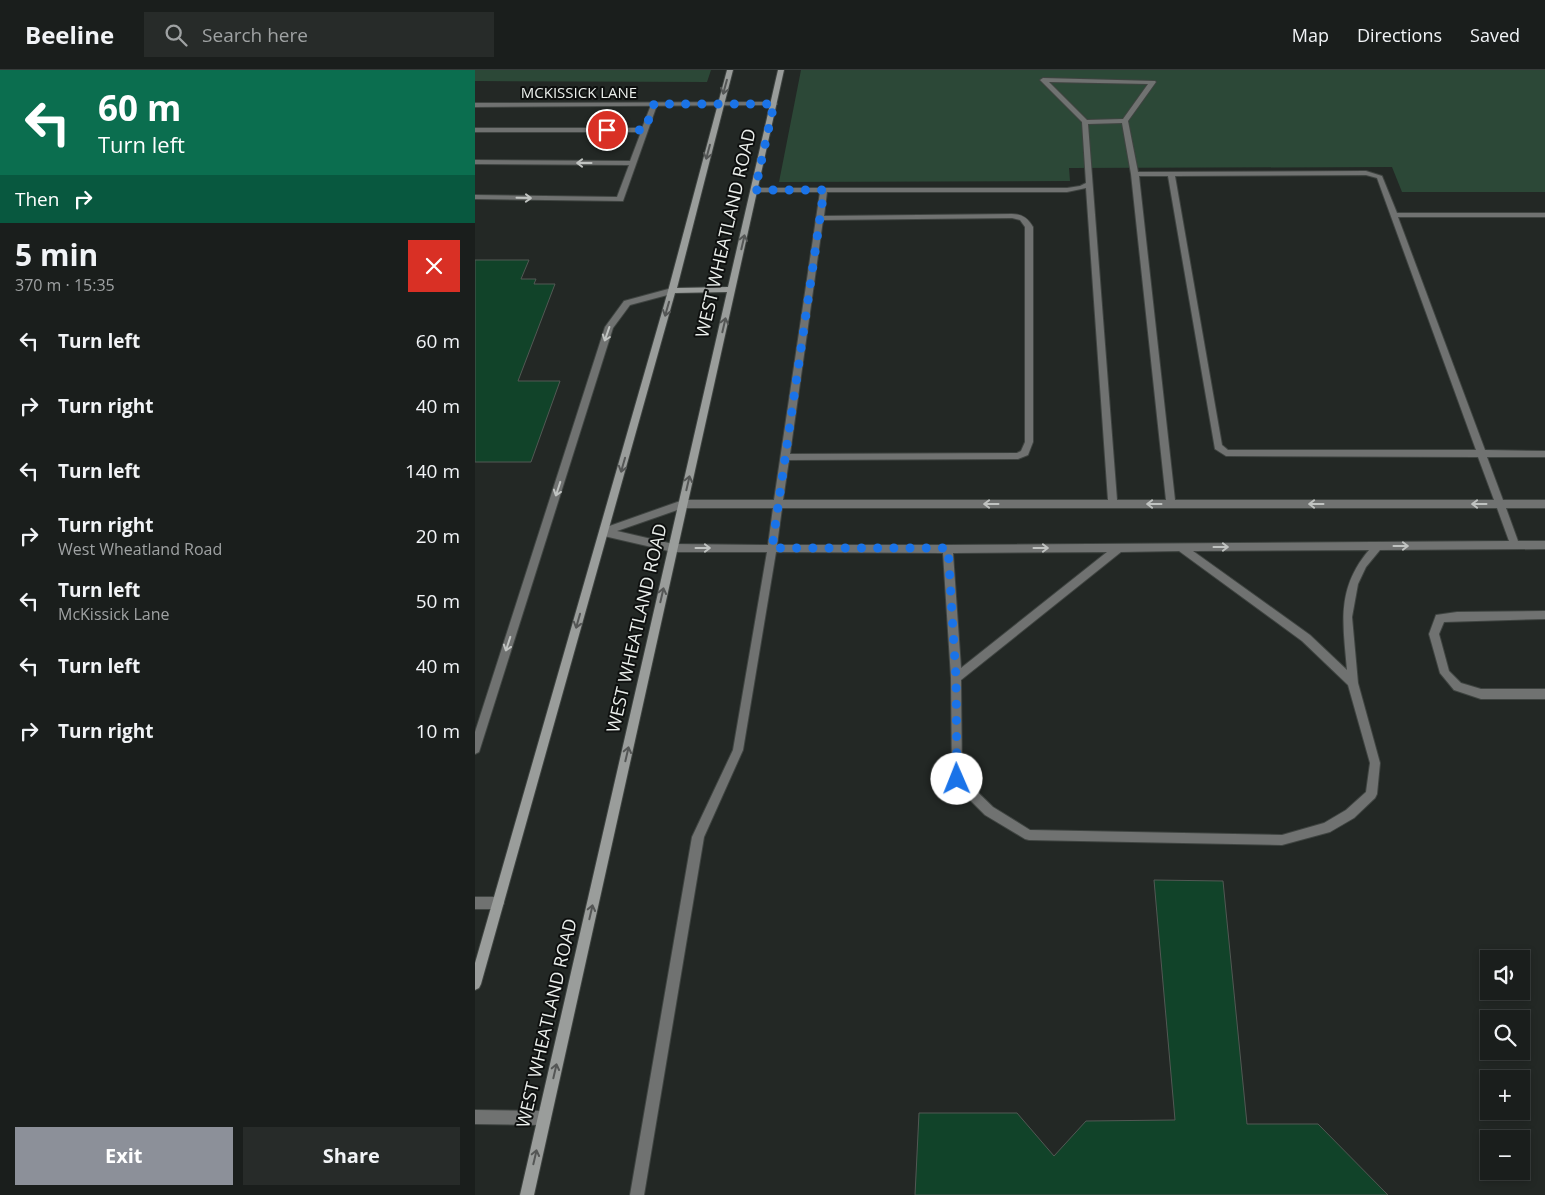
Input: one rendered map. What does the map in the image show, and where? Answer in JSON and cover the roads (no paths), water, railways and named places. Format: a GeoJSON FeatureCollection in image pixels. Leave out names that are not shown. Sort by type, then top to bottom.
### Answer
{"type":"FeatureCollection","features":[{"type":"Feature","properties":{"kind":"main road","name":"WEST WHEATLAND ROAD"},"geometry":{"type":"LineString","coordinates":[[475,984],[672,291],[730,70]]}},
{"type":"Feature","properties":{"kind":"main road","name":"WEST WHEATLAND ROAD"},"geometry":{"type":"LineString","coordinates":[[527,1195],[781,70]]}},
{"type":"Feature","properties":{"kind":"main road"},"geometry":{"type":"LineString","coordinates":[[672,291],[732,289]]}},
{"type":"Feature","properties":{"kind":"street"},"geometry":{"type":"LineString","coordinates":[[1113,504],[1085,122],[1043,80],[1153,82],[1125,121],[1135,174],[1171,504]]}},
{"type":"Feature","properties":{"kind":"street"},"geometry":{"type":"LineString","coordinates":[[475,198],[620,199],[654,104]]}},
{"type":"Feature","properties":{"kind":"street","name":"MCKISSICK LANE"},"geometry":{"type":"LineString","coordinates":[[475,105],[774,104]]}},
{"type":"Feature","properties":{"kind":"street"},"geometry":{"type":"LineString","coordinates":[[1085,122],[1125,121]]}},
{"type":"Feature","properties":{"kind":"street"},"geometry":{"type":"LineString","coordinates":[[475,130],[645,130]]}},
{"type":"Feature","properties":{"kind":"street"},"geometry":{"type":"LineString","coordinates":[[475,162],[633,162]]}},
{"type":"Feature","properties":{"kind":"street"},"geometry":{"type":"LineString","coordinates":[[1135,174],[1366,173],[1380,178],[1515,545]]}},
{"type":"Feature","properties":{"kind":"street"},"geometry":{"type":"LineString","coordinates":[[1171,174],[1218,447],[1226,453],[1545,454]]}},
{"type":"Feature","properties":{"kind":"street"},"geometry":{"type":"LineString","coordinates":[[755,190],[1067,190],[1082,188],[1089,184]]}},
{"type":"Feature","properties":{"kind":"street"},"geometry":{"type":"LineString","coordinates":[[637,1195],[698,837],[739,750],[779,504],[824,190]]}},
{"type":"Feature","properties":{"kind":"street"},"geometry":{"type":"LineString","coordinates":[[1394,215],[1545,215]]}},
{"type":"Feature","properties":{"kind":"street"},"geometry":{"type":"LineString","coordinates":[[785,457],[1018,456],[1025,453],[1029,442],[1029,227],[1026,220],[1019,216],[820,218]]}},
{"type":"Feature","properties":{"kind":"street"},"geometry":{"type":"LineString","coordinates":[[475,749],[609,327],[627,303],[672,291]]}},
{"type":"Feature","properties":{"kind":"street"},"geometry":{"type":"LineString","coordinates":[[604,532],[683,504],[1545,504]]}},
{"type":"Feature","properties":{"kind":"street"},"geometry":{"type":"LineString","coordinates":[[604,532],[673,548],[1545,545]]}},
{"type":"Feature","properties":{"kind":"street"},"geometry":{"type":"LineString","coordinates":[[948,548],[956,678],[957,779],[989,811],[1029,834],[1282,840],[1326,828],[1350,814],[1371,794],[1375,763],[1353,683],[1347,617],[1353,584],[1363,564],[1379,546]]}},
{"type":"Feature","properties":{"kind":"street"},"geometry":{"type":"LineString","coordinates":[[956,678],[1120,547]]}},
{"type":"Feature","properties":{"kind":"street"},"geometry":{"type":"LineString","coordinates":[[1180,547],[1306,638],[1353,683]]}},
{"type":"Feature","properties":{"kind":"street"},"geometry":{"type":"LineString","coordinates":[[1545,615],[1457,616],[1440,618],[1434,634],[1445,673],[1458,687],[1481,694],[1545,694]]}},
{"type":"Feature","properties":{"kind":"street"},"geometry":{"type":"LineString","coordinates":[[475,903],[498,903]]}},
{"type":"Feature","properties":{"kind":"street"},"geometry":{"type":"LineString","coordinates":[[475,1117],[544,1118]]}}]}
